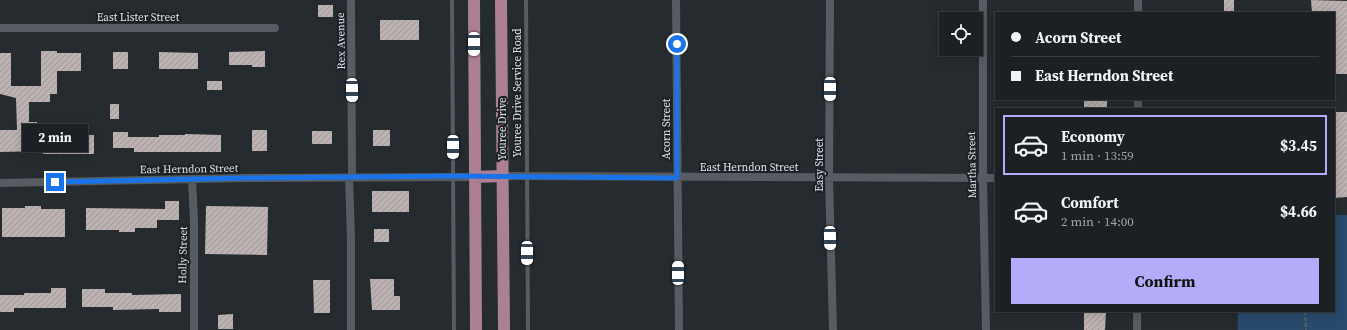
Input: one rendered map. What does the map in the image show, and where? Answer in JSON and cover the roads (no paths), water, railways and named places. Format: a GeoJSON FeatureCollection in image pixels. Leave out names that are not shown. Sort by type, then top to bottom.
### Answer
{"type":"FeatureCollection","features":[{"type":"Feature","properties":{"kind":"main road"},"geometry":{"type":"LineString","coordinates":[[474,0],[476,330]]}},
{"type":"Feature","properties":{"kind":"main road","name":"Youree Drive"},"geometry":{"type":"LineString","coordinates":[[501,0],[504,330]]}},
{"type":"Feature","properties":{"kind":"main road"},"geometry":{"type":"LineString","coordinates":[[475,176],[502,176]]}},
{"type":"Feature","properties":{"kind":"street","name":"Rex Avenue"},"geometry":{"type":"LineString","coordinates":[[351,0],[351,330]]}},
{"type":"Feature","properties":{"kind":"street","name":"Acorn Street"},"geometry":{"type":"LineString","coordinates":[[676,0],[679,330]]}},
{"type":"Feature","properties":{"kind":"street","name":"Easy Street"},"geometry":{"type":"LineString","coordinates":[[830,0],[830,178],[833,330]]}},
{"type":"Feature","properties":{"kind":"street","name":"Martha Street"},"geometry":{"type":"LineString","coordinates":[[983,0],[983,178],[986,330]]}},
{"type":"Feature","properties":{"kind":"street"},"geometry":{"type":"LineString","coordinates":[[1138,0],[1138,12]]}},
{"type":"Feature","properties":{"kind":"street","name":"East Lister Street"},"geometry":{"type":"LineString","coordinates":[[0,28],[275,28]]}},
{"type":"Feature","properties":{"kind":"street","name":"East Herndon Street"},"geometry":{"type":"LineString","coordinates":[[0,182],[475,176]]}},
{"type":"Feature","properties":{"kind":"street","name":"East Herndon Street"},"geometry":{"type":"LineString","coordinates":[[502,176],[677,178],[995,178]]}},
{"type":"Feature","properties":{"kind":"street","name":"Holly Street"},"geometry":{"type":"LineString","coordinates":[[192,180],[194,220],[194,330]]}},
{"type":"Feature","properties":{"kind":"street"},"geometry":{"type":"LineString","coordinates":[[1137,312],[1137,330]]}},
{"type":"Feature","properties":{"kind":"lane"},"geometry":{"type":"LineString","coordinates":[[452,0],[454,330]]}},
{"type":"Feature","properties":{"kind":"lane","name":"Youree Drive Service Road"},"geometry":{"type":"LineString","coordinates":[[526,0],[528,330]]}}]}
